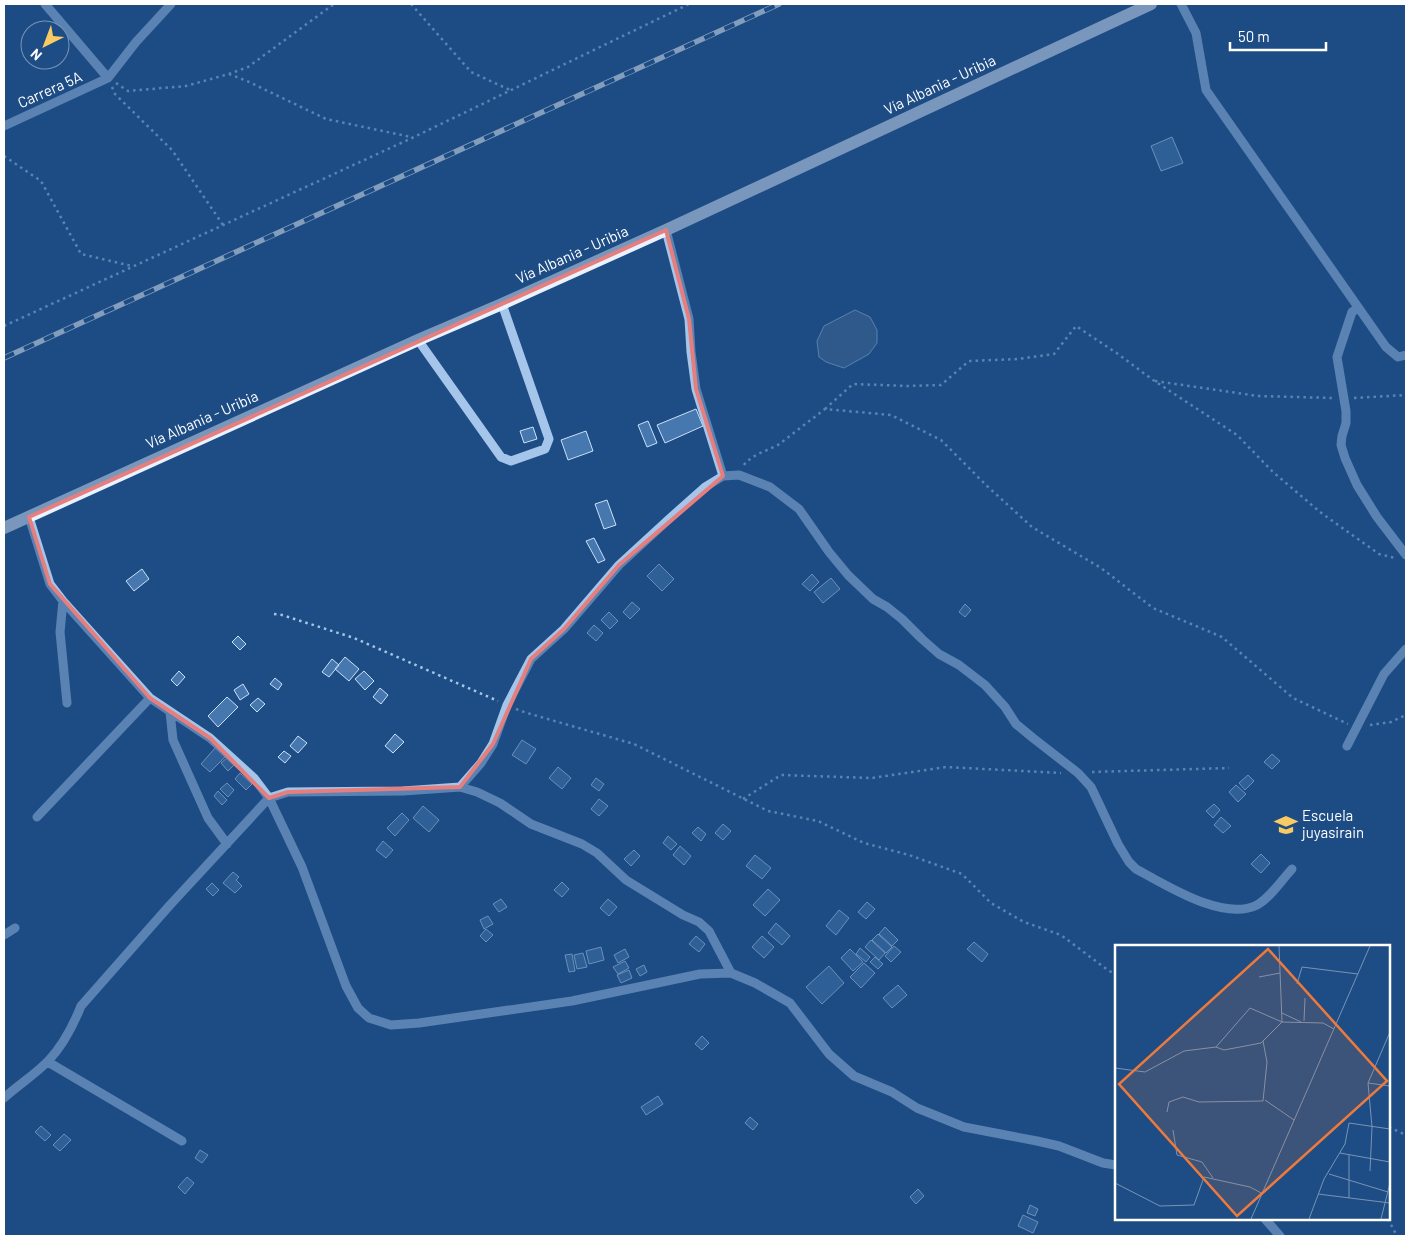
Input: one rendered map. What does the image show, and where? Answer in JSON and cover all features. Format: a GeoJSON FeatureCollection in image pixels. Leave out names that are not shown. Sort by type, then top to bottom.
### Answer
{"type":"FeatureCollection","features":[{"type":"Feature","properties":{"kind":"main road","name":"Vía Albania - Uribia"},"geometry":{"type":"LineString","coordinates":[[4,528],[666,230],[1151,4]]}},
{"type":"Feature","properties":{"kind":"street"},"geometry":{"type":"LineString","coordinates":[[45,4],[108,78],[136,42],[171,4]]}},
{"type":"Feature","properties":{"kind":"street"},"geometry":{"type":"LineString","coordinates":[[1181,4],[1196,33],[1206,90],[1386,347],[1398,357],[1406,355]]}},
{"type":"Feature","properties":{"kind":"street","name":"Carrera 5A"},"geometry":{"type":"LineString","coordinates":[[4,126],[108,78]]}},
{"type":"Feature","properties":{"kind":"street"},"geometry":{"type":"LineString","coordinates":[[666,230],[689,319],[696,388],[723,476]]}},
{"type":"Feature","properties":{"kind":"street"},"geometry":{"type":"LineString","coordinates":[[418,340],[501,457],[511,461],[545,449],[549,439],[502,304]]}},
{"type":"Feature","properties":{"kind":"street"},"geometry":{"type":"LineString","coordinates":[[1358,308],[1352,312],[1337,357],[1345,398],[1346,423],[1341,445],[1357,485],[1406,555]]}},
{"type":"Feature","properties":{"kind":"street"},"geometry":{"type":"LineString","coordinates":[[460,788],[481,764],[492,744],[507,705],[531,659],[564,629],[619,565],[705,487],[723,476],[739,475],[770,487],[799,509],[829,552],[848,575],[873,599],[902,619],[940,654],[959,665],[985,685],[1005,707],[1016,724],[1078,773],[1091,787],[1118,844],[1128,862],[1136,869],[1197,899],[1220,907],[1245,910],[1263,901],[1292,869]]}},
{"type":"Feature","properties":{"kind":"street"},"geometry":{"type":"LineString","coordinates":[[29,517],[50,584],[63,601],[150,698],[216,743],[254,778],[269,798],[302,867],[346,986],[358,1008],[369,1018],[391,1025],[418,1023],[572,1001],[700,974],[731,973],[755,983],[790,1003],[829,1054],[854,1076],[892,1092],[917,1108],[964,1126],[1037,1140],[1059,1146],[1103,1163],[1115,1164]]}},
{"type":"Feature","properties":{"kind":"street"},"geometry":{"type":"LineString","coordinates":[[63,601],[60,632],[67,703]]}},
{"type":"Feature","properties":{"kind":"street"},"geometry":{"type":"LineString","coordinates":[[1347,746],[1384,674],[1406,649]]}},
{"type":"Feature","properties":{"kind":"street"},"geometry":{"type":"LineString","coordinates":[[37,817],[150,698]]}},
{"type":"Feature","properties":{"kind":"street"},"geometry":{"type":"LineString","coordinates":[[170,712],[173,740],[208,818],[227,844]]}},
{"type":"Feature","properties":{"kind":"street"},"geometry":{"type":"LineString","coordinates":[[4,1098],[48,1062],[62,1046],[81,1006],[170,905],[269,798],[288,792],[403,791],[460,788],[478,792],[500,803],[531,824],[582,844],[597,853],[626,880],[683,915],[699,922],[709,931],[731,973]]}},
{"type":"Feature","properties":{"kind":"street"},"geometry":{"type":"LineString","coordinates":[[4,935],[15,928]]}},
{"type":"Feature","properties":{"kind":"street"},"geometry":{"type":"LineString","coordinates":[[48,1062],[182,1141]]}},
{"type":"Feature","properties":{"kind":"street"},"geometry":{"type":"LineString","coordinates":[[1266,1220],[1280,1236]]}},
{"type":"Feature","properties":{"kind":"path"},"geometry":{"type":"LineString","coordinates":[[108,78],[128,91],[186,86],[229,74],[248,67],[334,4]]}},
{"type":"Feature","properties":{"kind":"path"},"geometry":{"type":"LineString","coordinates":[[411,4],[471,72],[510,90]]}},
{"type":"Feature","properties":{"kind":"path"},"geometry":{"type":"LineString","coordinates":[[4,326],[412,138],[689,4]]}},
{"type":"Feature","properties":{"kind":"path"},"geometry":{"type":"LineString","coordinates":[[229,74],[326,119],[412,138]]}},
{"type":"Feature","properties":{"kind":"path"},"geometry":{"type":"LineString","coordinates":[[108,78],[116,94],[172,150],[223,225]]}},
{"type":"Feature","properties":{"kind":"path"},"geometry":{"type":"LineString","coordinates":[[4,156],[40,181],[80,254],[134,266]]}},
{"type":"Feature","properties":{"kind":"path"},"geometry":{"type":"LineString","coordinates":[[739,475],[746,462],[778,445],[825,409],[852,384],[907,386],[941,384],[969,361],[1018,359],[1054,354],[1076,326],[1237,435],[1273,472],[1320,512],[1379,554],[1397,558]]}},
{"type":"Feature","properties":{"kind":"path"},"geometry":{"type":"LineString","coordinates":[[1154,380],[1258,396],[1345,398],[1406,394]]}},
{"type":"Feature","properties":{"kind":"path"},"geometry":{"type":"LineString","coordinates":[[825,409],[891,415],[941,440],[1032,527],[1101,568],[1153,608],[1222,637],[1294,698],[1356,727],[1391,722],[1406,715]]}},
{"type":"Feature","properties":{"kind":"path"},"geometry":{"type":"LineString","coordinates":[[274,614],[354,638],[527,713],[634,744],[768,811],[818,821],[864,843],[909,855],[962,874],[991,903],[1024,922],[1061,934],[1115,973]]}},
{"type":"Feature","properties":{"kind":"path"},"geometry":{"type":"LineString","coordinates":[[743,799],[781,776],[872,778],[946,767],[1078,773],[1228,768]]}},
{"type":"Feature","properties":{"kind":"path"},"geometry":{"type":"LineString","coordinates":[[1390,1128],[1406,1135]]}},
{"type":"Feature","properties":{"kind":"path"},"geometry":{"type":"LineString","coordinates":[[1389,1220],[1397,1236]]}},
{"type":"Feature","properties":{"kind":"highlighted area"},"geometry":{"type":"Polygon","coordinates":[[[666,230],[689,319],[696,389],[723,476],[619,565],[564,629],[531,659],[493,744],[460,787],[288,792],[269,798],[210,738],[150,698],[50,584],[29,517],[666,230]]]}},
{"type":"Feature","properties":{"kind":"water"},"geometry":{"type":"Polygon","coordinates":[[[855,310],[870,317],[877,330],[877,343],[869,354],[844,368],[826,362],[819,357],[817,341],[824,326],[855,310]]]}},
{"type":"Feature","properties":{"kind":"building"},"geometry":{"type":"Polygon","coordinates":[[[1172,137],[1183,163],[1161,171],[1151,146],[1172,137]]]}},
{"type":"Feature","properties":{"kind":"building"},"geometry":{"type":"Polygon","coordinates":[[[696,409],[703,426],[665,443],[657,425],[696,409]]]}},
{"type":"Feature","properties":{"kind":"building"},"geometry":{"type":"Polygon","coordinates":[[[648,421],[657,443],[647,447],[638,425],[648,421]]]}},
{"type":"Feature","properties":{"kind":"building"},"geometry":{"type":"Polygon","coordinates":[[[533,427],[537,439],[524,443],[520,431],[533,427]]]}},
{"type":"Feature","properties":{"kind":"building"},"geometry":{"type":"Polygon","coordinates":[[[586,431],[593,451],[568,460],[561,440],[586,431]]]}},
{"type":"Feature","properties":{"kind":"building"},"geometry":{"type":"Polygon","coordinates":[[[607,500],[616,525],[604,529],[595,504],[607,500]]]}},
{"type":"Feature","properties":{"kind":"building"},"geometry":{"type":"Polygon","coordinates":[[[594,538],[605,560],[598,563],[586,541],[594,538]]]}},
{"type":"Feature","properties":{"kind":"building"},"geometry":{"type":"Polygon","coordinates":[[[659,564],[674,579],[662,591],[647,576],[659,564]]]}},
{"type":"Feature","properties":{"kind":"building"},"geometry":{"type":"Polygon","coordinates":[[[142,569],[149,579],[134,591],[126,581],[142,569]]]}},
{"type":"Feature","properties":{"kind":"building"},"geometry":{"type":"Polygon","coordinates":[[[812,574],[819,582],[810,591],[802,584],[812,574]]]}},
{"type":"Feature","properties":{"kind":"building"},"geometry":{"type":"Polygon","coordinates":[[[831,578],[840,589],[823,603],[814,592],[831,578]]]}},
{"type":"Feature","properties":{"kind":"building"},"geometry":{"type":"Polygon","coordinates":[[[632,602],[640,609],[630,619],[623,612],[632,602]]]}},
{"type":"Feature","properties":{"kind":"building"},"geometry":{"type":"Polygon","coordinates":[[[965,604],[971,610],[965,617],[959,612],[965,604]]]}},
{"type":"Feature","properties":{"kind":"building"},"geometry":{"type":"Polygon","coordinates":[[[609,612],[618,621],[610,629],[601,620],[609,612]]]}},
{"type":"Feature","properties":{"kind":"building"},"geometry":{"type":"Polygon","coordinates":[[[594,625],[603,633],[596,641],[587,633],[594,625]]]}},
{"type":"Feature","properties":{"kind":"building"},"geometry":{"type":"Polygon","coordinates":[[[238,636],[246,644],[240,650],[232,642],[238,636]]]}},
{"type":"Feature","properties":{"kind":"building"},"geometry":{"type":"Polygon","coordinates":[[[345,657],[359,669],[349,681],[335,669],[345,657]]]}},
{"type":"Feature","properties":{"kind":"building"},"geometry":{"type":"Polygon","coordinates":[[[332,659],[339,665],[329,677],[322,672],[332,659]]]}},
{"type":"Feature","properties":{"kind":"building"},"geometry":{"type":"Polygon","coordinates":[[[179,671],[185,677],[177,686],[171,680],[179,671]]]}},
{"type":"Feature","properties":{"kind":"building"},"geometry":{"type":"Polygon","coordinates":[[[364,671],[374,681],[365,690],[355,679],[364,671]]]}},
{"type":"Feature","properties":{"kind":"building"},"geometry":{"type":"Polygon","coordinates":[[[275,678],[282,684],[278,690],[270,684],[275,678]]]}},
{"type":"Feature","properties":{"kind":"building"},"geometry":{"type":"Polygon","coordinates":[[[243,684],[249,694],[240,700],[234,690],[243,684]]]}},
{"type":"Feature","properties":{"kind":"building"},"geometry":{"type":"Polygon","coordinates":[[[380,688],[388,695],[381,704],[373,697],[380,688]]]}},
{"type":"Feature","properties":{"kind":"building"},"geometry":{"type":"Polygon","coordinates":[[[227,697],[238,707],[218,727],[208,716],[227,697]]]}},
{"type":"Feature","properties":{"kind":"building"},"geometry":{"type":"Polygon","coordinates":[[[258,698],[265,704],[257,712],[250,705],[258,698]]]}},
{"type":"Feature","properties":{"kind":"building"},"geometry":{"type":"Polygon","coordinates":[[[395,734],[404,742],[393,753],[385,746],[395,734]]]}},
{"type":"Feature","properties":{"kind":"building"},"geometry":{"type":"Polygon","coordinates":[[[298,736],[307,743],[298,753],[290,746],[298,736]]]}},
{"type":"Feature","properties":{"kind":"building"},"geometry":{"type":"Polygon","coordinates":[[[522,740],[536,749],[526,764],[512,755],[522,740]]]}},
{"type":"Feature","properties":{"kind":"building"},"geometry":{"type":"Polygon","coordinates":[[[216,747],[226,756],[210,772],[201,764],[216,747]]]}},
{"type":"Feature","properties":{"kind":"building"},"geometry":{"type":"Polygon","coordinates":[[[284,751],[291,756],[285,763],[278,757],[284,751]]]}},
{"type":"Feature","properties":{"kind":"building"},"geometry":{"type":"Polygon","coordinates":[[[1272,754],[1280,761],[1272,769],[1264,762],[1272,754]]]}},
{"type":"Feature","properties":{"kind":"building"},"geometry":{"type":"Polygon","coordinates":[[[228,757],[235,764],[228,771],[221,763],[228,757]]]}},
{"type":"Feature","properties":{"kind":"building"},"geometry":{"type":"Polygon","coordinates":[[[558,767],[571,778],[562,789],[549,778],[558,767]]]}},
{"type":"Feature","properties":{"kind":"building"},"geometry":{"type":"Polygon","coordinates":[[[240,773],[252,784],[246,790],[235,779],[240,773]]]}},
{"type":"Feature","properties":{"kind":"building"},"geometry":{"type":"Polygon","coordinates":[[[1248,775],[1254,781],[1245,790],[1239,783],[1248,775]]]}},
{"type":"Feature","properties":{"kind":"building"},"geometry":{"type":"Polygon","coordinates":[[[596,778],[604,784],[599,791],[591,785],[596,778]]]}},
{"type":"Feature","properties":{"kind":"building"},"geometry":{"type":"Polygon","coordinates":[[[227,783],[234,790],[228,797],[220,789],[227,783]]]}},
{"type":"Feature","properties":{"kind":"building"},"geometry":{"type":"Polygon","coordinates":[[[1236,785],[1246,794],[1238,802],[1229,792],[1236,785]]]}},
{"type":"Feature","properties":{"kind":"building"},"geometry":{"type":"Polygon","coordinates":[[[218,791],[227,800],[222,805],[214,796],[218,791]]]}},
{"type":"Feature","properties":{"kind":"building"},"geometry":{"type":"Polygon","coordinates":[[[599,799],[608,806],[599,816],[591,809],[599,799]]]}},
{"type":"Feature","properties":{"kind":"building"},"geometry":{"type":"Polygon","coordinates":[[[1214,804],[1220,810],[1213,818],[1206,811],[1214,804]]]}},
{"type":"Feature","properties":{"kind":"building"},"geometry":{"type":"Polygon","coordinates":[[[423,806],[439,820],[429,832],[413,818],[423,806]]]}},
{"type":"Feature","properties":{"kind":"building"},"geometry":{"type":"Polygon","coordinates":[[[402,813],[409,820],[395,836],[387,828],[402,813]]]}},
{"type":"Feature","properties":{"kind":"building"},"geometry":{"type":"Polygon","coordinates":[[[1221,817],[1231,826],[1223,833],[1214,825],[1221,817]]]}},
{"type":"Feature","properties":{"kind":"building"},"geometry":{"type":"Polygon","coordinates":[[[723,824],[731,831],[723,840],[715,833],[723,824]]]}},
{"type":"Feature","properties":{"kind":"building"},"geometry":{"type":"Polygon","coordinates":[[[698,827],[706,834],[701,841],[692,833],[698,827]]]}},
{"type":"Feature","properties":{"kind":"building"},"geometry":{"type":"Polygon","coordinates":[[[668,836],[677,844],[671,850],[663,843],[668,836]]]}},
{"type":"Feature","properties":{"kind":"building"},"geometry":{"type":"Polygon","coordinates":[[[383,841],[393,850],[386,858],[376,850],[383,841]]]}},
{"type":"Feature","properties":{"kind":"building"},"geometry":{"type":"Polygon","coordinates":[[[680,846],[691,856],[684,865],[673,855],[680,846]]]}},
{"type":"Feature","properties":{"kind":"building"},"geometry":{"type":"Polygon","coordinates":[[[634,850],[640,856],[631,866],[624,859],[634,850]]]}},
{"type":"Feature","properties":{"kind":"building"},"geometry":{"type":"Polygon","coordinates":[[[1261,854],[1270,863],[1261,873],[1251,864],[1261,854]]]}},
{"type":"Feature","properties":{"kind":"building"},"geometry":{"type":"Polygon","coordinates":[[[755,855],[771,868],[762,879],[746,866],[755,855]]]}},
{"type":"Feature","properties":{"kind":"building"},"geometry":{"type":"Polygon","coordinates":[[[233,872],[239,877],[236,880],[242,886],[235,893],[223,883],[233,872]]]}},
{"type":"Feature","properties":{"kind":"building"},"geometry":{"type":"Polygon","coordinates":[[[562,882],[569,889],[562,897],[554,890],[562,882]]]}},
{"type":"Feature","properties":{"kind":"building"},"geometry":{"type":"Polygon","coordinates":[[[212,883],[219,890],[213,896],[206,889],[212,883]]]}},
{"type":"Feature","properties":{"kind":"building"},"geometry":{"type":"Polygon","coordinates":[[[768,889],[780,900],[765,916],[753,905],[768,889]]]}},
{"type":"Feature","properties":{"kind":"building"},"geometry":{"type":"Polygon","coordinates":[[[501,899],[507,907],[499,912],[493,904],[501,899]]]}},
{"type":"Feature","properties":{"kind":"building"},"geometry":{"type":"Polygon","coordinates":[[[608,899],[617,907],[609,916],[600,908],[608,899]]]}},
{"type":"Feature","properties":{"kind":"building"},"geometry":{"type":"Polygon","coordinates":[[[867,902],[875,909],[866,919],[858,912],[867,902]]]}},
{"type":"Feature","properties":{"kind":"building"},"geometry":{"type":"Polygon","coordinates":[[[839,910],[849,918],[836,935],[826,926],[839,910]]]}},
{"type":"Feature","properties":{"kind":"building"},"geometry":{"type":"Polygon","coordinates":[[[488,916],[493,924],[484,929],[480,920],[488,916]]]}},
{"type":"Feature","properties":{"kind":"building"},"geometry":{"type":"Polygon","coordinates":[[[776,923],[790,936],[782,945],[768,933],[776,923]]]}},
{"type":"Feature","properties":{"kind":"building"},"geometry":{"type":"Polygon","coordinates":[[[885,927],[898,940],[892,946],[879,934],[885,927]]]}},
{"type":"Feature","properties":{"kind":"building"},"geometry":{"type":"Polygon","coordinates":[[[486,929],[493,935],[486,942],[480,936],[486,929]]]}},
{"type":"Feature","properties":{"kind":"building"},"geometry":{"type":"Polygon","coordinates":[[[878,934],[892,947],[886,953],[872,940],[878,934]]]}},
{"type":"Feature","properties":{"kind":"building"},"geometry":{"type":"Polygon","coordinates":[[[696,936],[705,944],[699,952],[689,944],[696,936]]]}},
{"type":"Feature","properties":{"kind":"building"},"geometry":{"type":"Polygon","coordinates":[[[762,936],[774,947],[764,958],[752,947],[762,936]]]}},
{"type":"Feature","properties":{"kind":"building"},"geometry":{"type":"Polygon","coordinates":[[[871,940],[885,953],[879,960],[865,947],[871,940]]]}},
{"type":"Feature","properties":{"kind":"building"},"geometry":{"type":"Polygon","coordinates":[[[974,942],[988,954],[982,962],[967,949],[974,942]]]}},
{"type":"Feature","properties":{"kind":"building"},"geometry":{"type":"Polygon","coordinates":[[[894,946],[901,952],[891,962],[885,956],[894,946]]]}},
{"type":"Feature","properties":{"kind":"building"},"geometry":{"type":"Polygon","coordinates":[[[601,947],[604,960],[589,964],[586,951],[601,947]]]}},
{"type":"Feature","properties":{"kind":"building"},"geometry":{"type":"Polygon","coordinates":[[[860,948],[870,957],[866,962],[856,954],[860,948]]]}},
{"type":"Feature","properties":{"kind":"building"},"geometry":{"type":"Polygon","coordinates":[[[625,949],[629,957],[618,963],[614,955],[625,949]]]}},
{"type":"Feature","properties":{"kind":"building"},"geometry":{"type":"Polygon","coordinates":[[[850,949],[863,962],[853,971],[841,958],[850,949]]]}},
{"type":"Feature","properties":{"kind":"building"},"geometry":{"type":"Polygon","coordinates":[[[583,953],[587,967],[577,969],[574,955],[583,953]]]}},
{"type":"Feature","properties":{"kind":"building"},"geometry":{"type":"Polygon","coordinates":[[[572,954],[575,971],[569,972],[565,955],[572,954]]]}},
{"type":"Feature","properties":{"kind":"building"},"geometry":{"type":"Polygon","coordinates":[[[875,957],[883,964],[878,969],[870,962],[875,957]]]}},
{"type":"Feature","properties":{"kind":"building"},"geometry":{"type":"Polygon","coordinates":[[[625,961],[629,968],[618,974],[613,967],[625,961]]]}},
{"type":"Feature","properties":{"kind":"building"},"geometry":{"type":"Polygon","coordinates":[[[864,963],[875,973],[861,988],[850,977],[864,963]]]}},
{"type":"Feature","properties":{"kind":"building"},"geometry":{"type":"Polygon","coordinates":[[[644,965],[647,972],[640,976],[636,969],[644,965]]]}},
{"type":"Feature","properties":{"kind":"building"},"geometry":{"type":"Polygon","coordinates":[[[829,966],[844,983],[822,1004],[806,987],[829,966]]]}},
{"type":"Feature","properties":{"kind":"building"},"geometry":{"type":"Polygon","coordinates":[[[629,970],[632,978],[621,983],[617,975],[629,970]]]}},
{"type":"Feature","properties":{"kind":"building"},"geometry":{"type":"Polygon","coordinates":[[[898,985],[907,995],[892,1008],[883,998],[898,985]]]}},
{"type":"Feature","properties":{"kind":"building"},"geometry":{"type":"Polygon","coordinates":[[[702,1036],[709,1043],[702,1050],[695,1044],[702,1036]]]}},
{"type":"Feature","properties":{"kind":"building"},"geometry":{"type":"Polygon","coordinates":[[[658,1096],[663,1104],[646,1115],[641,1107],[658,1096]]]}},
{"type":"Feature","properties":{"kind":"building"},"geometry":{"type":"Polygon","coordinates":[[[750,1117],[758,1124],[753,1130],[745,1123],[750,1117]]]}},
{"type":"Feature","properties":{"kind":"building"},"geometry":{"type":"Polygon","coordinates":[[[41,1126],[51,1135],[45,1141],[35,1132],[41,1126]]]}},
{"type":"Feature","properties":{"kind":"building"},"geometry":{"type":"Polygon","coordinates":[[[64,1134],[71,1140],[60,1151],[53,1145],[64,1134]]]}},
{"type":"Feature","properties":{"kind":"building"},"geometry":{"type":"Polygon","coordinates":[[[200,1150],[208,1155],[202,1163],[195,1158],[200,1150]]]}},
{"type":"Feature","properties":{"kind":"building"},"geometry":{"type":"Polygon","coordinates":[[[187,1177],[194,1183],[185,1194],[178,1187],[187,1177]]]}},
{"type":"Feature","properties":{"kind":"building"},"geometry":{"type":"Polygon","coordinates":[[[918,1189],[924,1196],[916,1204],[910,1197],[918,1189]]]}},
{"type":"Feature","properties":{"kind":"building"},"geometry":{"type":"Polygon","coordinates":[[[1030,1205],[1038,1209],[1035,1216],[1027,1213],[1030,1205]]]}},
{"type":"Feature","properties":{"kind":"building"},"geometry":{"type":"Polygon","coordinates":[[[1023,1215],[1038,1222],[1033,1233],[1018,1226],[1023,1215]]]}},
{"type":"Feature","properties":{"kind":"railway"},"geometry":{"type":"LineString","coordinates":[[4,358],[779,4]]}},
{"type":"Feature","properties":{"kind":"place","name":"Escuela juyasirain"},"geometry":{"type":"Point","coordinates":[1286,825]}}]}
